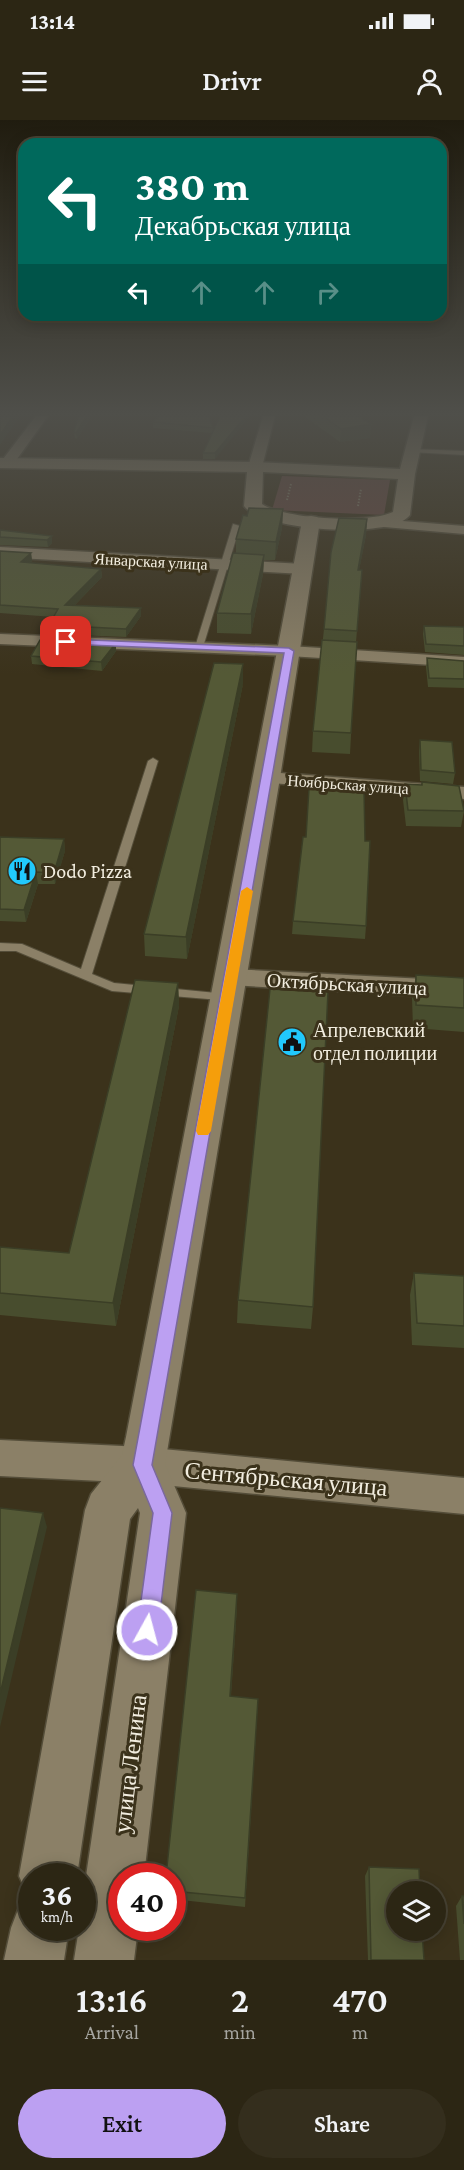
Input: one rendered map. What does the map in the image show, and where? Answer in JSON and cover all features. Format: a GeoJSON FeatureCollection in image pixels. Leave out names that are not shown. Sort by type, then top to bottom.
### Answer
{"type":"FeatureCollection","features":[{"type":"Feature","properties":{"kind":"street"},"geometry":{"type":"LineString","coordinates":[[253,502],[253,506],[263,514],[276,518],[298,515],[464,530]]}},
{"type":"Feature","properties":{"kind":"street"},"geometry":{"type":"LineString","coordinates":[[378,523],[398,518],[403,502]]}},
{"type":"Feature","properties":{"kind":"street"},"geometry":{"type":"LineString","coordinates":[[50,1863],[108,1510],[142,1465],[303,569],[298,515]]}},
{"type":"Feature","properties":{"kind":"street","name":"Январская улица"},"geometry":{"type":"LineString","coordinates":[[0,552],[303,569]]}},
{"type":"Feature","properties":{"kind":"street"},"geometry":{"type":"LineString","coordinates":[[0,639],[289,651],[464,662]]}},
{"type":"Feature","properties":{"kind":"street","name":"Ноябрьская улица"},"geometry":{"type":"LineString","coordinates":[[267,778],[464,793]]}},
{"type":"Feature","properties":{"kind":"street","name":"Октябрьская улица"},"geometry":{"type":"LineString","coordinates":[[229,988],[464,990]]}},
{"type":"Feature","properties":{"kind":"street","name":"Сентябрьская улица"},"geometry":{"type":"LineString","coordinates":[[0,1458],[142,1465],[464,1496]]}},
{"type":"Feature","properties":{"kind":"street","name":"улица Ленина"},"geometry":{"type":"LineString","coordinates":[[104,1960],[163,1513],[142,1465]]}},
{"type":"Feature","properties":{"kind":"street"},"geometry":{"type":"LineString","coordinates":[[34,1960],[38,1941]]}},
{"type":"Feature","properties":{"kind":"lane"},"geometry":{"type":"LineString","coordinates":[[199,647],[236,526]]}},
{"type":"Feature","properties":{"kind":"lane"},"geometry":{"type":"LineString","coordinates":[[85,976],[153,761]]}},
{"type":"Feature","properties":{"kind":"lane"},"geometry":{"type":"LineString","coordinates":[[0,947],[18,947],[112,987],[229,988]]}},
{"type":"Feature","properties":{"kind":"path"},"geometry":{"type":"LineString","coordinates":[[295,502],[298,515]]}},
{"type":"Feature","properties":{"kind":"path"},"geometry":{"type":"LineString","coordinates":[[356,512],[359,502]]}},
{"type":"Feature","properties":{"kind":"shaded area"},"geometry":{"type":"Polygon","coordinates":[[[274,502],[386,502],[384,515],[272,510],[274,502]]]}},
{"type":"Feature","properties":{"kind":"building"},"geometry":{"type":"Polygon","coordinates":[[[249,508],[283,509],[276,542],[236,539],[243,515],[247,516],[249,508]]]}},
{"type":"Feature","properties":{"kind":"building"},"geometry":{"type":"Polygon","coordinates":[[[339,518],[367,519],[358,570],[362,570],[357,631],[324,629],[331,552],[339,518]]]}},
{"type":"Feature","properties":{"kind":"building"},"geometry":{"type":"Polygon","coordinates":[[[0,530],[52,536],[47,540],[0,537],[0,530]]]}},
{"type":"Feature","properties":{"kind":"building"},"geometry":{"type":"Polygon","coordinates":[[[0,551],[31,553],[21,562],[101,569],[65,605],[141,608],[126,629],[49,625],[58,609],[0,605],[0,551]]]}},
{"type":"Feature","properties":{"kind":"building"},"geometry":{"type":"Polygon","coordinates":[[[233,553],[264,555],[251,614],[217,613],[233,553]]]}},
{"type":"Feature","properties":{"kind":"building"},"geometry":{"type":"Polygon","coordinates":[[[424,626],[464,627],[464,646],[426,644],[424,626]]]}},
{"type":"Feature","properties":{"kind":"building"},"geometry":{"type":"Polygon","coordinates":[[[40,640],[116,643],[101,662],[31,656],[40,640]]]}},
{"type":"Feature","properties":{"kind":"building"},"geometry":{"type":"Polygon","coordinates":[[[322,640],[357,642],[351,733],[313,731],[322,640]]]}},
{"type":"Feature","properties":{"kind":"building"},"geometry":{"type":"Polygon","coordinates":[[[427,658],[464,661],[464,679],[429,678],[427,658]]]}},
{"type":"Feature","properties":{"kind":"building"},"geometry":{"type":"Polygon","coordinates":[[[214,663],[243,664],[186,937],[144,934],[214,663]]]}},
{"type":"Feature","properties":{"kind":"building"},"geometry":{"type":"Polygon","coordinates":[[[420,740],[452,742],[455,773],[421,770],[420,740]]]}},
{"type":"Feature","properties":{"kind":"building"},"geometry":{"type":"Polygon","coordinates":[[[422,782],[459,786],[464,811],[408,810],[405,784],[422,785],[422,782]]]}},
{"type":"Feature","properties":{"kind":"building"},"geometry":{"type":"Polygon","coordinates":[[[309,788],[364,790],[365,841],[370,841],[366,926],[293,921],[303,837],[306,837],[309,788]]]}},
{"type":"Feature","properties":{"kind":"building"},"geometry":{"type":"Polygon","coordinates":[[[0,837],[64,839],[54,873],[36,872],[24,910],[0,909],[0,837]]]}},
{"type":"Feature","properties":{"kind":"building"},"geometry":{"type":"Polygon","coordinates":[[[416,975],[464,978],[464,1008],[416,1005],[416,975]]]}},
{"type":"Feature","properties":{"kind":"building"},"geometry":{"type":"Polygon","coordinates":[[[135,980],[178,983],[113,1303],[0,1293],[0,1247],[69,1253],[135,980]]]}},
{"type":"Feature","properties":{"kind":"building"},"geometry":{"type":"Polygon","coordinates":[[[270,989],[328,992],[313,1307],[238,1300],[270,989]]]}},
{"type":"Feature","properties":{"kind":"building"},"geometry":{"type":"Polygon","coordinates":[[[414,1273],[464,1276],[464,1326],[417,1323],[414,1273]]]}},
{"type":"Feature","properties":{"kind":"building"},"geometry":{"type":"Polygon","coordinates":[[[0,1508],[43,1513],[0,1694],[0,1508]]]}},
{"type":"Feature","properties":{"kind":"building"},"geometry":{"type":"Polygon","coordinates":[[[196,1590],[237,1594],[230,1696],[258,1699],[245,1898],[186,1892],[186,1863],[167,1863],[196,1590]]]}},
{"type":"Feature","properties":{"kind":"building"},"geometry":{"type":"Polygon","coordinates":[[[369,1867],[419,1869],[420,1881],[386,1881],[386,1941],[423,1941],[424,1960],[371,1960],[369,1867]]]}},
{"type":"Feature","properties":{"kind":"building"},"geometry":{"type":"Polygon","coordinates":[[[462,1896],[464,1896],[464,1924],[462,1896]]]}},
{"type":"Feature","properties":{"kind":"slow traffic"},"geometry":{"type":"LineString","coordinates":[[203,1131],[247,891]]}},
{"type":"Feature","properties":{"kind":"place","name":"Dodo Pizza"},"geometry":{"type":"Point","coordinates":[22,871]}},
{"type":"Feature","properties":{"kind":"place","name":"Апрелевский отдел полиции"},"geometry":{"type":"Point","coordinates":[292,1042]}},
{"type":"Feature","properties":{"kind":"route"},"geometry":{"type":"LineString","coordinates":[[66,642],[289,651],[142,1465],[163,1513],[147,1630]]}}]}
